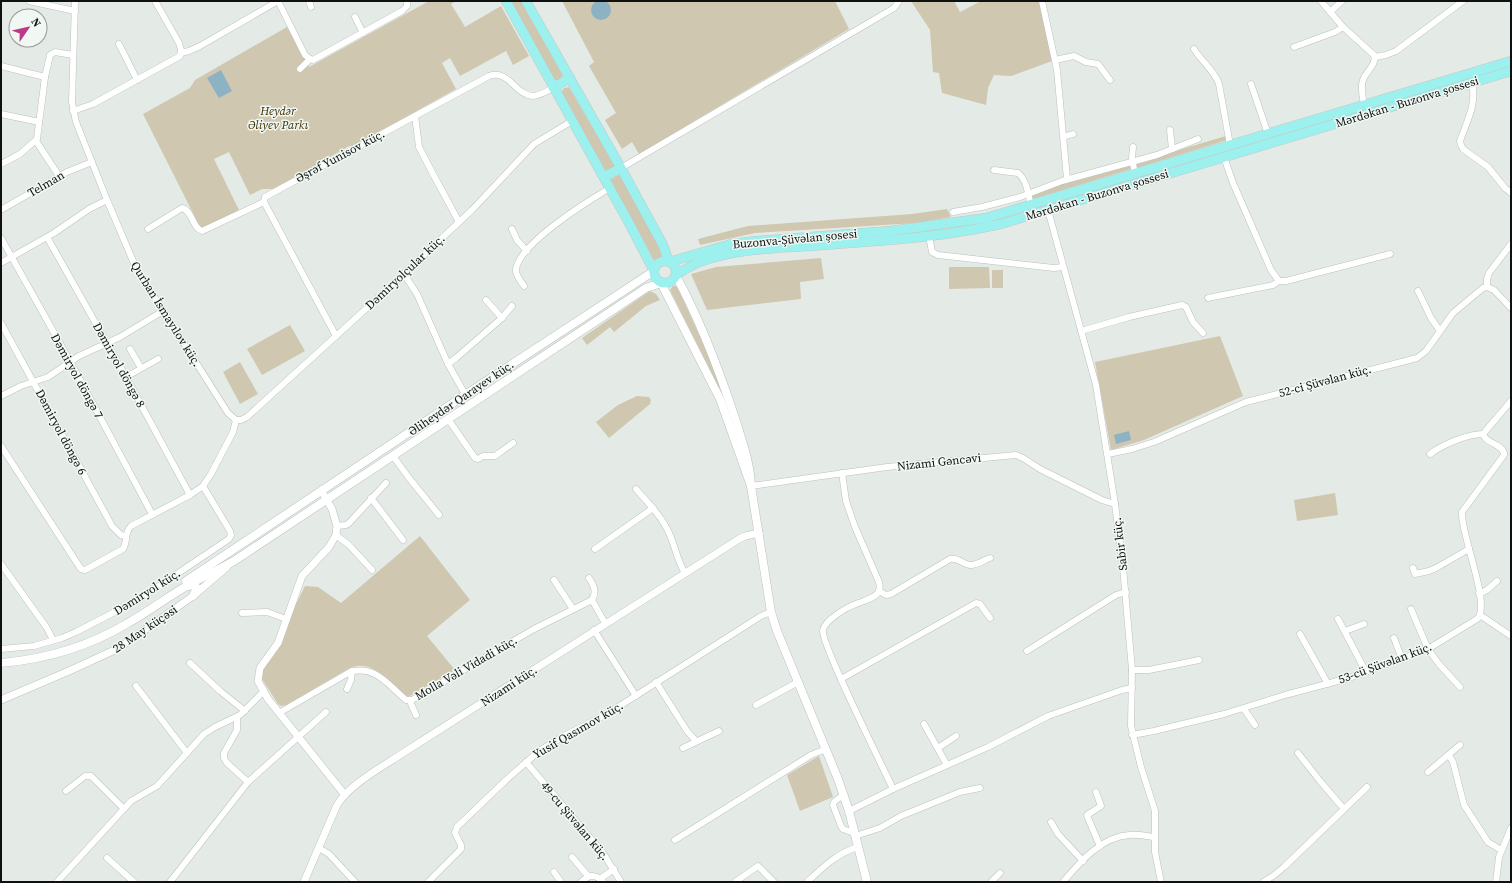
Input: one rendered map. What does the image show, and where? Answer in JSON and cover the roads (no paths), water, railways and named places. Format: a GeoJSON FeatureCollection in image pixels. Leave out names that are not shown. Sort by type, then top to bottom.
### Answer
{"type":"FeatureCollection","features":[{"type":"Feature","properties":{"kind":"main road"},"geometry":{"type":"LineString","coordinates":[[506,1],[553,88],[610,188],[654,271],[655,278],[661,283],[720,399],[751,486]]}},
{"type":"Feature","properties":{"kind":"main road"},"geometry":{"type":"LineString","coordinates":[[526,1],[621,168],[663,245],[670,262],[676,269],[676,276],[692,308],[724,386],[748,461],[771,612],[826,749],[849,811],[867,882]]}},
{"type":"Feature","properties":{"kind":"main road","name":"Buzonva-Şüvəlan şosesi"},"geometry":{"type":"LineString","coordinates":[[670,262],[719,247],[756,241],[890,231],[986,218],[1511,61]]}},
{"type":"Feature","properties":{"kind":"main road","name":"Mərdəkan - Buzonva şossesi"},"geometry":{"type":"LineString","coordinates":[[676,276],[686,268],[696,264],[734,253],[771,248],[929,236],[988,227],[1511,71]]}},
{"type":"Feature","properties":{"kind":"main road"},"geometry":{"type":"LineString","coordinates":[[553,88],[570,78]]}},
{"type":"Feature","properties":{"kind":"main road"},"geometry":{"type":"LineString","coordinates":[[604,177],[621,168]]}},
{"type":"Feature","properties":{"kind":"main road"},"geometry":{"type":"LineString","coordinates":[[654,271],[659,262],[670,262]]}},
{"type":"Feature","properties":{"kind":"main road","name":"Əliheydər Qarayev küç."},"geometry":{"type":"LineString","coordinates":[[268,525],[654,271]]}},
{"type":"Feature","properties":{"kind":"main road"},"geometry":{"type":"LineString","coordinates":[[661,283],[664,284],[671,282],[676,276]]}},
{"type":"Feature","properties":{"kind":"main road","name":"Əliheydər Qarayev küç."},"geometry":{"type":"LineString","coordinates":[[234,561],[648,287],[661,283]]}},
{"type":"Feature","properties":{"kind":"main road"},"geometry":{"type":"LineString","coordinates":[[555,336],[561,344]]}},
{"type":"Feature","properties":{"kind":"main road"},"geometry":{"type":"LineString","coordinates":[[384,449],[382,453],[383,456],[386,458],[391,457]]}},
{"type":"Feature","properties":{"kind":"main road"},"geometry":{"type":"LineString","coordinates":[[234,561],[268,525]]}},
{"type":"Feature","properties":{"kind":"main road"},"geometry":{"type":"LineString","coordinates":[[1,660],[31,656],[59,649],[112,628],[142,611],[268,525]]}},
{"type":"Feature","properties":{"kind":"main road","name":"Dəmiryol küç."},"geometry":{"type":"LineString","coordinates":[[1,663],[50,655],[99,638],[128,623],[186,586],[234,561]]}},
{"type":"Feature","properties":{"kind":"main road"},"geometry":{"type":"LineString","coordinates":[[186,586],[196,586],[197,590],[193,596]]}},
{"type":"Feature","properties":{"kind":"street"},"geometry":{"type":"LineString","coordinates":[[29,1],[75,11]]}},
{"type":"Feature","properties":{"kind":"street","name":"Qurban İsmayılov küç."},"geometry":{"type":"LineString","coordinates":[[75,1],[72,102],[73,111],[92,162],[134,263],[228,413],[236,420]]}},
{"type":"Feature","properties":{"kind":"street"},"geometry":{"type":"LineString","coordinates":[[155,1],[179,43],[181,53]]}},
{"type":"Feature","properties":{"kind":"street"},"geometry":{"type":"LineString","coordinates":[[73,111],[93,104],[175,59],[181,53],[195,48],[278,1],[303,51],[310,59]]}},
{"type":"Feature","properties":{"kind":"street"},"geometry":{"type":"LineString","coordinates":[[300,69],[310,59],[316,59],[406,8],[407,1]]}},
{"type":"Feature","properties":{"kind":"street"},"geometry":{"type":"LineString","coordinates":[[621,168],[894,8],[899,1]]}},
{"type":"Feature","properties":{"kind":"street"},"geometry":{"type":"LineString","coordinates":[[1042,1],[1058,80],[1067,179]]}},
{"type":"Feature","properties":{"kind":"street"},"geometry":{"type":"LineString","coordinates":[[1321,1],[1343,27],[1370,49],[1375,57],[1374,62],[1363,80],[1362,93],[1364,105]]}},
{"type":"Feature","properties":{"kind":"street"},"geometry":{"type":"LineString","coordinates":[[1330,12],[1342,1]]}},
{"type":"Feature","properties":{"kind":"street"},"geometry":{"type":"LineString","coordinates":[[1375,57],[1396,51],[1463,1]]}},
{"type":"Feature","properties":{"kind":"street"},"geometry":{"type":"LineString","coordinates":[[355,18],[363,33]]}},
{"type":"Feature","properties":{"kind":"street"},"geometry":{"type":"LineString","coordinates":[[1294,47],[1335,32],[1343,27]]}},
{"type":"Feature","properties":{"kind":"street"},"geometry":{"type":"LineString","coordinates":[[119,44],[137,80]]}},
{"type":"Feature","properties":{"kind":"street"},"geometry":{"type":"LineString","coordinates":[[1194,49],[1201,60],[1217,77],[1230,145]]}},
{"type":"Feature","properties":{"kind":"street"},"geometry":{"type":"LineString","coordinates":[[1,164],[20,154],[36,141],[38,137],[45,77],[51,53],[54,52],[73,55]]}},
{"type":"Feature","properties":{"kind":"street"},"geometry":{"type":"LineString","coordinates":[[1055,60],[1074,56],[1086,62],[1098,64],[1110,80]]}},
{"type":"Feature","properties":{"kind":"street"},"geometry":{"type":"LineString","coordinates":[[1,66],[45,77]]}},
{"type":"Feature","properties":{"kind":"street","name":"Əşrəf Yunisov küç."},"geometry":{"type":"LineString","coordinates":[[148,229],[182,208],[187,210],[197,228],[202,231],[264,202],[265,197],[268,195],[494,74],[502,76],[522,92],[533,96],[553,88]]}},
{"type":"Feature","properties":{"kind":"street"},"geometry":{"type":"LineString","coordinates":[[1472,83],[1474,95],[1473,103],[1460,145],[1463,149],[1488,167],[1511,193]]}},
{"type":"Feature","properties":{"kind":"street"},"geometry":{"type":"LineString","coordinates":[[1251,84],[1268,134]]}},
{"type":"Feature","properties":{"kind":"street"},"geometry":{"type":"LineString","coordinates":[[1,114],[39,122]]}},
{"type":"Feature","properties":{"kind":"street"},"geometry":{"type":"LineString","coordinates":[[415,116],[419,147],[459,222]]}},
{"type":"Feature","properties":{"kind":"street","name":"Dəmiryolçular küç."},"geometry":{"type":"LineString","coordinates":[[236,420],[241,420],[246,417],[404,274],[480,203],[534,144],[572,120]]}},
{"type":"Feature","properties":{"kind":"street"},"geometry":{"type":"LineString","coordinates":[[1170,130],[1172,149]]}},
{"type":"Feature","properties":{"kind":"street"},"geometry":{"type":"LineString","coordinates":[[1063,137],[1073,134]]}},
{"type":"Feature","properties":{"kind":"street"},"geometry":{"type":"LineString","coordinates":[[953,212],[982,207],[1028,194],[1067,179],[1152,156],[1198,139]]}},
{"type":"Feature","properties":{"kind":"street"},"geometry":{"type":"LineString","coordinates":[[36,141],[60,176]]}},
{"type":"Feature","properties":{"kind":"street"},"geometry":{"type":"LineString","coordinates":[[1133,147],[1132,161],[1135,174]]}},
{"type":"Feature","properties":{"kind":"street"},"geometry":{"type":"LineString","coordinates":[[1224,157],[1233,183],[1271,270],[1279,281]]}},
{"type":"Feature","properties":{"kind":"street","name":"Telman"},"geometry":{"type":"LineString","coordinates":[[1,210],[75,168],[92,162]]}},
{"type":"Feature","properties":{"kind":"street"},"geometry":{"type":"LineString","coordinates":[[994,170],[1018,173],[1024,180],[1031,205]]}},
{"type":"Feature","properties":{"kind":"street"},"geometry":{"type":"LineString","coordinates":[[524,286],[516,273],[516,269],[527,251],[551,228],[574,210],[610,188]]}},
{"type":"Feature","properties":{"kind":"street"},"geometry":{"type":"LineString","coordinates":[[1,263],[107,200]]}},
{"type":"Feature","properties":{"kind":"street"},"geometry":{"type":"LineString","coordinates":[[264,202],[336,336]]}},
{"type":"Feature","properties":{"kind":"street","name":"Sabir küç."},"geometry":{"type":"LineString","coordinates":[[1048,210],[1095,377],[1108,454],[1126,592],[1132,670],[1130,720],[1140,767],[1155,811],[1155,852],[1161,882]]}},
{"type":"Feature","properties":{"kind":"street"},"geometry":{"type":"LineString","coordinates":[[512,229],[517,240],[527,251]]}},
{"type":"Feature","properties":{"kind":"street"},"geometry":{"type":"LineString","coordinates":[[929,236],[932,252],[938,255],[1054,268],[1063,267]]}},
{"type":"Feature","properties":{"kind":"street","name":"Dəmiryol döngə 8"},"geometry":{"type":"LineString","coordinates":[[47,237],[107,342],[190,495]]}},
{"type":"Feature","properties":{"kind":"street","name":"Dəmiryol döngə 7"},"geometry":{"type":"LineString","coordinates":[[1,238],[71,362],[152,514]]}},
{"type":"Feature","properties":{"kind":"street"},"geometry":{"type":"LineString","coordinates":[[1511,244],[1489,273],[1487,279],[1487,287],[1494,290],[1511,308]]}},
{"type":"Feature","properties":{"kind":"street"},"geometry":{"type":"LineString","coordinates":[[1208,298],[1273,285],[1279,281],[1286,281],[1390,254]]}},
{"type":"Feature","properties":{"kind":"street"},"geometry":{"type":"LineString","coordinates":[[404,274],[417,294],[448,364],[465,394]]}},
{"type":"Feature","properties":{"kind":"street","name":"52-ci Şüvəlan küç."},"geometry":{"type":"LineString","coordinates":[[1108,454],[1132,449],[1154,442],[1246,402],[1417,358],[1426,351],[1453,313],[1478,291],[1487,287]]}},
{"type":"Feature","properties":{"kind":"street"},"geometry":{"type":"LineString","coordinates":[[1418,292],[1431,318],[1440,331]]}},
{"type":"Feature","properties":{"kind":"street"},"geometry":{"type":"LineString","coordinates":[[486,300],[502,318]]}},
{"type":"Feature","properties":{"kind":"street"},"geometry":{"type":"LineString","coordinates":[[1081,331],[1182,305],[1186,308],[1193,322],[1203,333]]}},
{"type":"Feature","properties":{"kind":"street"},"geometry":{"type":"LineString","coordinates":[[448,364],[502,318],[512,306]]}},
{"type":"Feature","properties":{"kind":"street"},"geometry":{"type":"LineString","coordinates":[[1,396],[21,386],[35,383],[48,377],[85,353],[120,336],[163,311]]}},
{"type":"Feature","properties":{"kind":"street","name":"Dəmiryol döngə 6"},"geometry":{"type":"LineString","coordinates":[[1,323],[112,526],[121,535],[125,536]]}},
{"type":"Feature","properties":{"kind":"street"},"geometry":{"type":"LineString","coordinates":[[130,349],[141,368]]}},
{"type":"Feature","properties":{"kind":"street"},"geometry":{"type":"LineString","coordinates":[[126,377],[158,359]]}},
{"type":"Feature","properties":{"kind":"street"},"geometry":{"type":"LineString","coordinates":[[1430,454],[1443,446],[1473,435],[1483,434],[1511,401]]}},
{"type":"Feature","properties":{"kind":"street"},"geometry":{"type":"LineString","coordinates":[[448,419],[475,458],[478,459],[483,456],[495,456],[513,443]]}},
{"type":"Feature","properties":{"kind":"street"},"geometry":{"type":"LineString","coordinates":[[1,446],[81,569],[85,570],[123,549],[126,543],[126,532],[131,526],[190,495],[203,486],[233,432],[236,420]]}},
{"type":"Feature","properties":{"kind":"street"},"geometry":{"type":"LineString","coordinates":[[1483,434],[1486,440],[1504,451]]}},
{"type":"Feature","properties":{"kind":"street"},"geometry":{"type":"LineString","coordinates":[[1504,451],[1511,448]]}},
{"type":"Feature","properties":{"kind":"street"},"geometry":{"type":"LineString","coordinates":[[1504,451],[1504,455],[1462,512],[1463,523],[1479,594],[1480,615],[1511,636]]}},
{"type":"Feature","properties":{"kind":"street","name":"Nizami Gəncəvi"},"geometry":{"type":"LineString","coordinates":[[751,486],[915,464],[1016,455],[1040,469],[1102,500],[1115,504]]}},
{"type":"Feature","properties":{"kind":"street"},"geometry":{"type":"LineString","coordinates":[[391,457],[439,515]]}},
{"type":"Feature","properties":{"kind":"street"},"geometry":{"type":"LineString","coordinates":[[842,473],[848,508],[859,539],[880,587],[879,592],[874,597],[844,610],[827,622],[823,629],[825,642],[893,789]]}},
{"type":"Feature","properties":{"kind":"street"},"geometry":{"type":"LineString","coordinates":[[337,526],[342,526],[349,523],[386,483]]}},
{"type":"Feature","properties":{"kind":"street","name":"Dəmiryol küç."},"geometry":{"type":"LineString","coordinates":[[1,649],[23,648],[76,632],[125,607],[229,539],[231,535],[230,531],[203,486]]}},
{"type":"Feature","properties":{"kind":"street"},"geometry":{"type":"LineString","coordinates":[[636,489],[653,508],[667,528],[678,561],[685,573]]}},
{"type":"Feature","properties":{"kind":"street"},"geometry":{"type":"LineString","coordinates":[[321,490],[332,509],[337,526],[336,535],[328,547],[302,576],[278,644],[260,668],[258,673],[258,681],[263,692],[278,713],[345,795]]}},
{"type":"Feature","properties":{"kind":"street"},"geometry":{"type":"LineString","coordinates":[[371,498],[403,540]]}},
{"type":"Feature","properties":{"kind":"street"},"geometry":{"type":"LineString","coordinates":[[595,549],[653,508]]}},
{"type":"Feature","properties":{"kind":"street","name":"Nizami küç."},"geometry":{"type":"LineString","coordinates":[[304,882],[337,805],[345,795],[358,784],[403,753],[594,630],[742,537],[758,533]]}},
{"type":"Feature","properties":{"kind":"street"},"geometry":{"type":"LineString","coordinates":[[336,535],[372,570]]}},
{"type":"Feature","properties":{"kind":"street"},"geometry":{"type":"LineString","coordinates":[[1413,568],[1415,574],[1429,571],[1469,548]]}},
{"type":"Feature","properties":{"kind":"street"},"geometry":{"type":"LineString","coordinates":[[879,592],[886,595],[890,594],[950,559],[958,559],[966,564],[973,565],[990,558]]}},
{"type":"Feature","properties":{"kind":"street","name":"28 May küçəsi"},"geometry":{"type":"LineString","coordinates":[[1,700],[115,650],[193,596],[234,561]]}},
{"type":"Feature","properties":{"kind":"street"},"geometry":{"type":"LineString","coordinates":[[1,564],[47,628],[52,640]]}},
{"type":"Feature","properties":{"kind":"street"},"geometry":{"type":"LineString","coordinates":[[589,578],[595,590],[592,600],[605,623]]}},
{"type":"Feature","properties":{"kind":"street"},"geometry":{"type":"LineString","coordinates":[[554,580],[573,609]]}},
{"type":"Feature","properties":{"kind":"street"},"geometry":{"type":"LineString","coordinates":[[1479,594],[1487,590],[1497,581]]}},
{"type":"Feature","properties":{"kind":"street"},"geometry":{"type":"LineString","coordinates":[[1026,651],[1116,595],[1126,592]]}},
{"type":"Feature","properties":{"kind":"street","name":"Molla Vəli Vidadi küç."},"geometry":{"type":"LineString","coordinates":[[352,671],[361,670],[372,672],[384,680],[406,700],[410,701],[534,629],[592,600]]}},
{"type":"Feature","properties":{"kind":"street"},"geometry":{"type":"LineString","coordinates":[[841,679],[976,603],[980,604],[990,618]]}},
{"type":"Feature","properties":{"kind":"street"},"geometry":{"type":"LineString","coordinates":[[1411,609],[1428,649],[1439,664],[1460,687]]}},
{"type":"Feature","properties":{"kind":"street"},"geometry":{"type":"LineString","coordinates":[[242,613],[267,612],[286,619]]}},
{"type":"Feature","properties":{"kind":"street","name":"Yusif Qasımov küç."},"geometry":{"type":"LineString","coordinates":[[428,882],[461,849],[462,845],[455,833],[457,827],[526,762],[554,741],[601,718],[761,616],[771,612]]}},
{"type":"Feature","properties":{"kind":"street","name":"53-cü Şüvəlan küç."},"geometry":{"type":"LineString","coordinates":[[1132,735],[1244,709],[1285,695],[1366,672],[1428,649],[1477,619],[1480,615]]}},
{"type":"Feature","properties":{"kind":"street"},"geometry":{"type":"LineString","coordinates":[[1338,619],[1366,672]]}},
{"type":"Feature","properties":{"kind":"street"},"geometry":{"type":"LineString","coordinates":[[1345,631],[1364,624]]}},
{"type":"Feature","properties":{"kind":"street"},"geometry":{"type":"LineString","coordinates":[[594,630],[636,696]]}},
{"type":"Feature","properties":{"kind":"street"},"geometry":{"type":"LineString","coordinates":[[1300,634],[1328,684]]}},
{"type":"Feature","properties":{"kind":"street"},"geometry":{"type":"LineString","coordinates":[[1394,638],[1402,659]]}},
{"type":"Feature","properties":{"kind":"street"},"geometry":{"type":"LineString","coordinates":[[1132,670],[1149,670],[1199,660]]}},
{"type":"Feature","properties":{"kind":"street"},"geometry":{"type":"LineString","coordinates":[[190,663],[220,691],[245,711]]}},
{"type":"Feature","properties":{"kind":"street"},"geometry":{"type":"LineString","coordinates":[[278,713],[352,671]]}},
{"type":"Feature","properties":{"kind":"street"},"geometry":{"type":"LineString","coordinates":[[347,689],[351,680],[352,671]]}},
{"type":"Feature","properties":{"kind":"street"},"geometry":{"type":"LineString","coordinates":[[656,682],[687,731],[696,741]]}},
{"type":"Feature","properties":{"kind":"street"},"geometry":{"type":"LineString","coordinates":[[756,705],[798,682]]}},
{"type":"Feature","properties":{"kind":"street"},"geometry":{"type":"LineString","coordinates":[[136,686],[187,753]]}},
{"type":"Feature","properties":{"kind":"street"},"geometry":{"type":"LineString","coordinates":[[849,811],[893,789],[988,747],[1048,716],[1122,690],[1132,688]]}},
{"type":"Feature","properties":{"kind":"street"},"geometry":{"type":"LineString","coordinates":[[57,882],[124,808],[135,798],[158,786],[199,739],[210,730],[237,717],[245,711],[263,692]]}},
{"type":"Feature","properties":{"kind":"street"},"geometry":{"type":"LineString","coordinates":[[410,701],[416,715]]}},
{"type":"Feature","properties":{"kind":"street"},"geometry":{"type":"LineString","coordinates":[[1244,709],[1255,725]]}},
{"type":"Feature","properties":{"kind":"street"},"geometry":{"type":"LineString","coordinates":[[170,882],[248,782],[326,712]]}},
{"type":"Feature","properties":{"kind":"street"},"geometry":{"type":"LineString","coordinates":[[237,717],[237,730],[224,753],[224,758],[248,782]]}},
{"type":"Feature","properties":{"kind":"street"},"geometry":{"type":"LineString","coordinates":[[924,724],[947,765]]}},
{"type":"Feature","properties":{"kind":"street"},"geometry":{"type":"LineString","coordinates":[[682,748],[719,730]]}},
{"type":"Feature","properties":{"kind":"street"},"geometry":{"type":"LineString","coordinates":[[938,748],[956,736]]}},
{"type":"Feature","properties":{"kind":"street"},"geometry":{"type":"LineString","coordinates":[[1428,772],[1460,745]]}},
{"type":"Feature","properties":{"kind":"street"},"geometry":{"type":"LineString","coordinates":[[675,840],[812,755],[826,749]]}},
{"type":"Feature","properties":{"kind":"street"},"geometry":{"type":"LineString","coordinates":[[1298,753],[1344,809]]}},
{"type":"Feature","properties":{"kind":"street"},"geometry":{"type":"LineString","coordinates":[[1449,755],[1453,762],[1464,805],[1486,839],[1491,845],[1501,850]]}},
{"type":"Feature","properties":{"kind":"street","name":"49-cu Şüvəlan küç."},"geometry":{"type":"LineString","coordinates":[[526,762],[603,854],[621,882]]}},
{"type":"Feature","properties":{"kind":"street"},"geometry":{"type":"LineString","coordinates":[[66,791],[85,776],[91,776],[124,808]]}},
{"type":"Feature","properties":{"kind":"street"},"geometry":{"type":"LineString","coordinates":[[1263,882],[1284,867],[1367,787]]}},
{"type":"Feature","properties":{"kind":"street"},"geometry":{"type":"LineString","coordinates":[[843,795],[834,802],[833,805],[843,829],[855,835],[880,828],[901,816],[960,792],[980,788]]}},
{"type":"Feature","properties":{"kind":"street"},"geometry":{"type":"LineString","coordinates":[[1096,792],[1101,806],[1087,815],[1100,846]]}},
{"type":"Feature","properties":{"kind":"street"},"geometry":{"type":"LineString","coordinates":[[1051,822],[1058,834],[1083,861]]}},
{"type":"Feature","properties":{"kind":"street"},"geometry":{"type":"LineString","coordinates":[[1496,882],[1497,863],[1511,828]]}},
{"type":"Feature","properties":{"kind":"street"},"geometry":{"type":"LineString","coordinates":[[1063,882],[1083,861],[1109,840],[1125,835],[1154,837]]}},
{"type":"Feature","properties":{"kind":"street"},"geometry":{"type":"LineString","coordinates":[[1505,840],[1511,845]]}},
{"type":"Feature","properties":{"kind":"street"},"geometry":{"type":"LineString","coordinates":[[807,882],[838,855],[846,850],[858,847]]}},
{"type":"Feature","properties":{"kind":"street"},"geometry":{"type":"LineString","coordinates":[[319,848],[329,854],[355,882]]}},
{"type":"Feature","properties":{"kind":"street"},"geometry":{"type":"LineString","coordinates":[[572,857],[588,876]]}},
{"type":"Feature","properties":{"kind":"street"},"geometry":{"type":"LineString","coordinates":[[107,858],[134,882]]}},
{"type":"Feature","properties":{"kind":"street"},"geometry":{"type":"LineString","coordinates":[[735,882],[755,866],[758,866],[774,882]]}},
{"type":"Feature","properties":{"kind":"street"},"geometry":{"type":"LineString","coordinates":[[581,882],[588,876],[595,876],[602,880],[614,869]]}},
{"type":"Feature","properties":{"kind":"street"},"geometry":{"type":"LineString","coordinates":[[554,872],[561,882]]}},
{"type":"Feature","properties":{"kind":"street"},"geometry":{"type":"LineString","coordinates":[[991,882],[1000,873]]}},
{"type":"Feature","properties":{"kind":"water"},"geometry":{"type":"Polygon","coordinates":[[[601,0],[608,3],[611,10],[608,17],[601,20],[594,17],[591,10],[594,3],[601,0]]]}},
{"type":"Feature","properties":{"kind":"water"},"geometry":{"type":"Polygon","coordinates":[[[221,70],[232,91],[219,98],[207,78],[221,70]]]}},
{"type":"Feature","properties":{"kind":"water"},"geometry":{"type":"Polygon","coordinates":[[[1129,431],[1131,440],[1116,444],[1114,435],[1129,431]]]}},
{"type":"Feature","properties":{"kind":"park label","name":"Heydər Əliyev Parkı"},"geometry":{"type":"Point","coordinates":[278,118]}}]}
